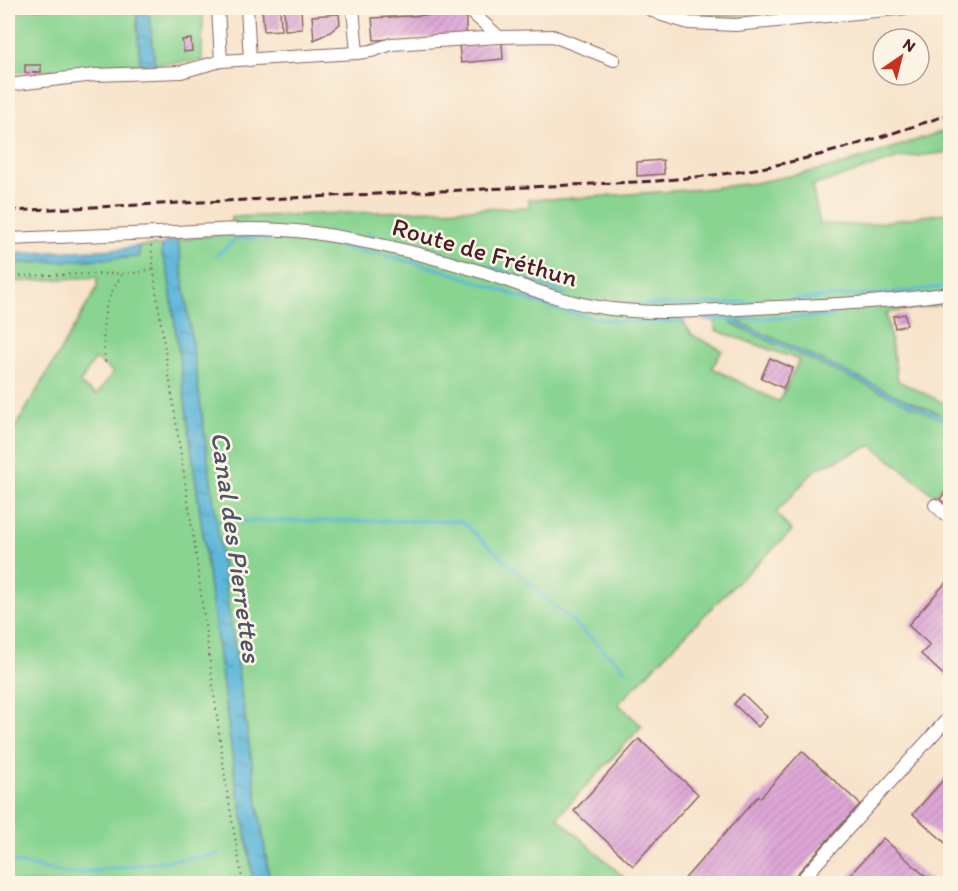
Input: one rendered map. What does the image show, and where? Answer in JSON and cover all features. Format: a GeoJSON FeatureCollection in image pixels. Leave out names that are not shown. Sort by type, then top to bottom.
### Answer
{"type":"FeatureCollection","features":[{"type":"Feature","properties":{"kind":"street"},"geometry":{"type":"LineString","coordinates":[[218,8],[221,61]]}},
{"type":"Feature","properties":{"kind":"street"},"geometry":{"type":"LineString","coordinates":[[247,8],[250,60]]}},
{"type":"Feature","properties":{"kind":"street"},"geometry":{"type":"LineString","coordinates":[[353,8],[357,53]]}},
{"type":"Feature","properties":{"kind":"street"},"geometry":{"type":"LineString","coordinates":[[467,8],[499,37]]}},
{"type":"Feature","properties":{"kind":"street"},"geometry":{"type":"LineString","coordinates":[[647,8],[689,23],[736,25],[906,8]]}},
{"type":"Feature","properties":{"kind":"street"},"geometry":{"type":"LineString","coordinates":[[8,85],[95,75],[182,72],[221,61],[357,53],[392,44],[499,37],[553,36],[614,60]]}},
{"type":"Feature","properties":{"kind":"street","name":"Route de Fréthun"},"geometry":{"type":"LineString","coordinates":[[8,239],[267,229],[312,232],[357,240],[450,263],[564,300],[615,309],[693,311],[889,300],[951,293]]}},
{"type":"Feature","properties":{"kind":"street"},"geometry":{"type":"LineString","coordinates":[[935,505],[951,519]]}},
{"type":"Feature","properties":{"kind":"street"},"geometry":{"type":"LineString","coordinates":[[798,884],[951,716]]}},
{"type":"Feature","properties":{"kind":"path"},"geometry":{"type":"LineString","coordinates":[[156,233],[153,269],[194,541],[226,785],[243,884]]}},
{"type":"Feature","properties":{"kind":"path"},"geometry":{"type":"LineString","coordinates":[[8,276],[122,274],[153,269]]}},
{"type":"Feature","properties":{"kind":"path"},"geometry":{"type":"LineString","coordinates":[[105,362],[103,313],[111,291],[122,274]]}},
{"type":"Feature","properties":{"kind":"green space"},"geometry":{"type":"Polygon","coordinates":[[[8,8],[203,8],[202,61],[8,73],[8,8]]]}},
{"type":"Feature","properties":{"kind":"green space"},"geometry":{"type":"Polygon","coordinates":[[[671,8],[800,8],[718,17],[686,13],[671,8]]]}},
{"type":"Feature","properties":{"kind":"green space"},"geometry":{"type":"Polygon","coordinates":[[[950,129],[950,152],[899,158],[812,186],[820,224],[864,225],[950,212],[950,303],[886,313],[898,381],[950,406],[950,477],[934,495],[872,445],[816,469],[776,513],[792,531],[729,590],[618,704],[642,726],[557,817],[630,883],[270,883],[228,606],[178,240],[230,233],[231,217],[530,207],[528,199],[561,199],[702,189],[755,183],[838,166],[950,129]],[[679,316],[692,335],[722,350],[712,368],[779,402],[799,360],[715,330],[715,317],[679,316]]]}},
{"type":"Feature","properties":{"kind":"green space"},"geometry":{"type":"Polygon","coordinates":[[[164,245],[162,255],[168,272],[236,784],[254,883],[8,883],[8,440],[97,288],[97,277],[8,282],[8,264],[139,257],[139,246],[164,245]],[[95,359],[79,384],[97,395],[113,372],[95,359]]]}},
{"type":"Feature","properties":{"kind":"green space"},"geometry":{"type":"Polygon","coordinates":[[[739,322],[950,418],[950,423],[732,324],[739,322]]]}},
{"type":"Feature","properties":{"kind":"water"},"geometry":{"type":"Polygon","coordinates":[[[136,8],[148,8],[155,64],[140,65],[136,8]]]}},
{"type":"Feature","properties":{"kind":"water"},"geometry":{"type":"Polygon","coordinates":[[[178,240],[228,606],[270,883],[254,883],[236,784],[168,272],[161,252],[165,241],[178,240]]]}},
{"type":"Feature","properties":{"kind":"water"},"geometry":{"type":"Polygon","coordinates":[[[139,246],[139,257],[8,264],[8,254],[139,246]]]}},
{"type":"Feature","properties":{"kind":"building"},"geometry":{"type":"Polygon","coordinates":[[[262,8],[280,8],[281,30],[264,31],[262,8]]]}},
{"type":"Feature","properties":{"kind":"building"},"geometry":{"type":"Polygon","coordinates":[[[284,8],[301,8],[302,29],[285,30],[284,8]]]}},
{"type":"Feature","properties":{"kind":"building"},"geometry":{"type":"Polygon","coordinates":[[[466,13],[466,36],[374,40],[372,18],[466,13]]]}},
{"type":"Feature","properties":{"kind":"building"},"geometry":{"type":"Polygon","coordinates":[[[339,14],[340,24],[314,40],[312,16],[339,14]]]}},
{"type":"Feature","properties":{"kind":"building"},"geometry":{"type":"Polygon","coordinates":[[[191,39],[192,51],[184,52],[182,40],[191,39]]]}},
{"type":"Feature","properties":{"kind":"building"},"geometry":{"type":"Polygon","coordinates":[[[502,42],[503,59],[461,63],[459,45],[502,42]]]}},
{"type":"Feature","properties":{"kind":"building"},"geometry":{"type":"Polygon","coordinates":[[[25,65],[41,65],[41,72],[25,73],[25,65]]]}},
{"type":"Feature","properties":{"kind":"building"},"geometry":{"type":"Polygon","coordinates":[[[663,160],[664,174],[637,176],[637,162],[663,160]]]}},
{"type":"Feature","properties":{"kind":"building"},"geometry":{"type":"Polygon","coordinates":[[[905,314],[907,325],[895,328],[893,316],[905,314]]]}},
{"type":"Feature","properties":{"kind":"building"},"geometry":{"type":"Polygon","coordinates":[[[770,358],[793,368],[783,388],[761,378],[770,358]]]}},
{"type":"Feature","properties":{"kind":"building"},"geometry":{"type":"Polygon","coordinates":[[[950,486],[950,509],[940,499],[950,486]]]}},
{"type":"Feature","properties":{"kind":"building"},"geometry":{"type":"Polygon","coordinates":[[[950,578],[950,681],[921,654],[930,645],[908,625],[950,578]]]}},
{"type":"Feature","properties":{"kind":"building"},"geometry":{"type":"Polygon","coordinates":[[[743,694],[767,717],[758,727],[734,704],[743,694]]]}},
{"type":"Feature","properties":{"kind":"building"},"geometry":{"type":"Polygon","coordinates":[[[639,739],[698,794],[633,866],[574,811],[639,739]]]}},
{"type":"Feature","properties":{"kind":"building"},"geometry":{"type":"Polygon","coordinates":[[[802,751],[860,804],[788,884],[680,884],[758,796],[760,798],[802,751]]]}},
{"type":"Feature","properties":{"kind":"building"},"geometry":{"type":"Polygon","coordinates":[[[950,772],[950,847],[913,814],[950,772]]]}},
{"type":"Feature","properties":{"kind":"building"},"geometry":{"type":"Polygon","coordinates":[[[883,838],[934,884],[842,884],[883,838]]]}},
{"type":"Feature","properties":{"kind":"waterway"},"geometry":{"type":"LineString","coordinates":[[369,235],[458,259]]}},
{"type":"Feature","properties":{"kind":"waterway"},"geometry":{"type":"LineString","coordinates":[[217,255],[237,238],[286,240],[335,246],[431,267],[540,304],[584,316],[626,322],[685,321]]}},
{"type":"Feature","properties":{"kind":"waterway"},"geometry":{"type":"LineString","coordinates":[[476,264],[500,270],[567,294]]}},
{"type":"Feature","properties":{"kind":"waterway"},"geometry":{"type":"LineString","coordinates":[[620,304],[755,302],[912,291],[950,286]]}},
{"type":"Feature","properties":{"kind":"waterway"},"geometry":{"type":"LineString","coordinates":[[703,320],[833,316]]}},
{"type":"Feature","properties":{"kind":"waterway"},"geometry":{"type":"LineString","coordinates":[[727,319],[950,422]]}},
{"type":"Feature","properties":{"kind":"waterway","name":"Canal des Pierrettes"},"geometry":{"type":"LineString","coordinates":[[215,521],[461,521],[626,670]]}},
{"type":"Feature","properties":{"kind":"waterway"},"geometry":{"type":"LineString","coordinates":[[8,861],[70,874],[220,854]]}},
{"type":"Feature","properties":{"kind":"railway"},"geometry":{"type":"LineString","coordinates":[[8,211],[657,181],[742,171],[816,156],[950,114]]}}]}
